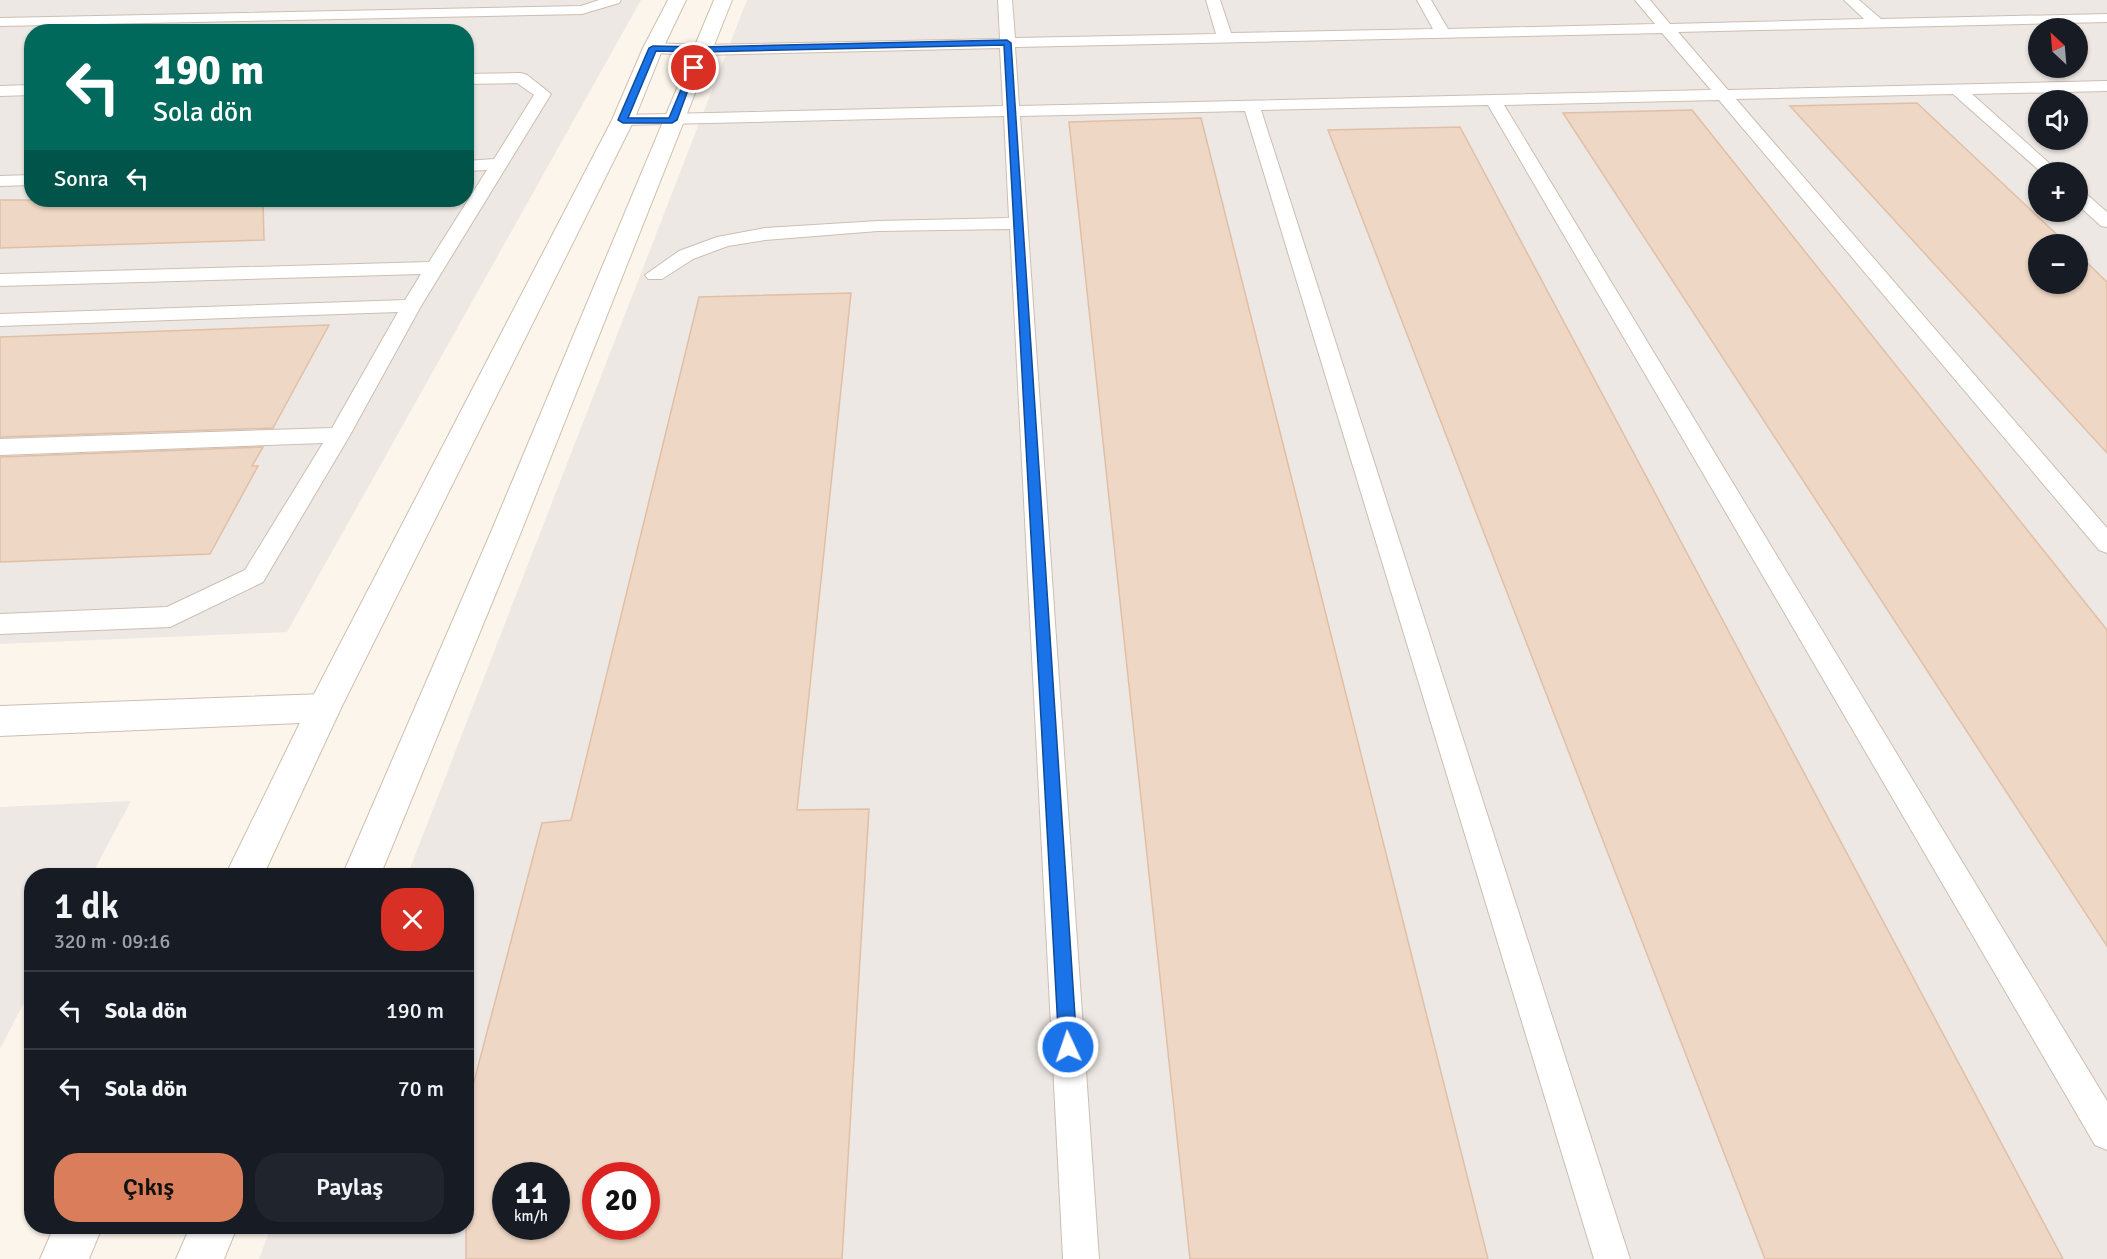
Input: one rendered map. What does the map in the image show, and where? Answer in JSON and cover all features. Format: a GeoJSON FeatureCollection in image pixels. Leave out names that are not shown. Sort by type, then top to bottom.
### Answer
{"type":"FeatureCollection","features":[{"type":"Feature","properties":{"kind":"street"},"geometry":{"type":"LineString","coordinates":[[248,868],[324,708],[623,120],[653,48],[678,0]]}},
{"type":"Feature","properties":{"kind":"street"},"geometry":{"type":"LineString","coordinates":[[364,868],[506,531],[672,120],[723,0]]}},
{"type":"Feature","properties":{"kind":"street"},"geometry":{"type":"LineString","coordinates":[[0,721],[324,708]]}},
{"type":"Feature","properties":{"kind":"street"},"geometry":{"type":"LineString","coordinates":[[64,1259],[76,1234]]}},
{"type":"Feature","properties":{"kind":"street"},"geometry":{"type":"LineString","coordinates":[[200,1259],[211,1234]]}},
{"type":"Feature","properties":{"kind":"lane"},"geometry":{"type":"LineString","coordinates":[[0,22],[582,10],[614,0]]}},
{"type":"Feature","properties":{"kind":"lane"},"geometry":{"type":"LineString","coordinates":[[1005,0],[1081,1259]]}},
{"type":"Feature","properties":{"kind":"lane"},"geometry":{"type":"LineString","coordinates":[[1213,0],[1225,38]]}},
{"type":"Feature","properties":{"kind":"lane"},"geometry":{"type":"LineString","coordinates":[[1424,0],[1443,33]]}},
{"type":"Feature","properties":{"kind":"lane"},"geometry":{"type":"LineString","coordinates":[[1642,0],[2107,544]]}},
{"type":"Feature","properties":{"kind":"lane"},"geometry":{"type":"LineString","coordinates":[[1851,0],[1877,23]]}},
{"type":"Feature","properties":{"kind":"lane"},"geometry":{"type":"LineString","coordinates":[[116,19],[130,6]]}},
{"type":"Feature","properties":{"kind":"lane"},"geometry":{"type":"LineString","coordinates":[[2078,6],[2101,18]]}},
{"type":"Feature","properties":{"kind":"lane"},"geometry":{"type":"LineString","coordinates":[[653,48],[701,50],[2101,18]]}},
{"type":"Feature","properties":{"kind":"lane"},"geometry":{"type":"LineString","coordinates":[[474,79],[521,78],[543,94],[474,207]]}},
{"type":"Feature","properties":{"kind":"lane"},"geometry":{"type":"LineString","coordinates":[[623,120],[2107,86]]}},
{"type":"Feature","properties":{"kind":"lane"},"geometry":{"type":"LineString","coordinates":[[0,91],[24,90]]}},
{"type":"Feature","properties":{"kind":"lane"},"geometry":{"type":"LineString","coordinates":[[1958,90],[2040,162]]}},
{"type":"Feature","properties":{"kind":"lane"},"geometry":{"type":"LineString","coordinates":[[1494,101],[2107,1133]]}},
{"type":"Feature","properties":{"kind":"lane"},"geometry":{"type":"LineString","coordinates":[[1252,107],[1612,1259]]}},
{"type":"Feature","properties":{"kind":"lane"},"geometry":{"type":"LineString","coordinates":[[474,166],[501,164]]}},
{"type":"Feature","properties":{"kind":"lane"},"geometry":{"type":"LineString","coordinates":[[0,181],[24,180]]}},
{"type":"Feature","properties":{"kind":"lane"},"geometry":{"type":"LineString","coordinates":[[2088,205],[2107,222]]}},
{"type":"Feature","properties":{"kind":"lane"},"geometry":{"type":"LineString","coordinates":[[0,624],[170,617],[254,576],[339,435],[411,306],[474,207]]}},
{"type":"Feature","properties":{"kind":"lane"},"geometry":{"type":"LineString","coordinates":[[655,275],[686,255],[714,244],[765,234],[878,226],[1018,223]]}},
{"type":"Feature","properties":{"kind":"lane"},"geometry":{"type":"LineString","coordinates":[[0,280],[435,268]]}},
{"type":"Feature","properties":{"kind":"lane"},"geometry":{"type":"LineString","coordinates":[[0,320],[411,306]]}},
{"type":"Feature","properties":{"kind":"lane"},"geometry":{"type":"LineString","coordinates":[[0,447],[339,435]]}},
{"type":"Feature","properties":{"kind":"shaded area"},"geometry":{"type":"Polygon","coordinates":[[[0,0],[641,0],[287,632],[0,644],[0,0]]]}},
{"type":"Feature","properties":{"kind":"shaded area"},"geometry":{"type":"Polygon","coordinates":[[[747,0],[2107,0],[2107,1259],[259,1259],[268,1234],[474,1234],[474,868],[410,868],[747,0]]]}},
{"type":"Feature","properties":{"kind":"shaded area"},"geometry":{"type":"Polygon","coordinates":[[[131,801],[95,868],[24,868],[24,1003],[0,1049],[0,807],[131,801]]]}},
{"type":"Feature","properties":{"kind":"building"},"geometry":{"type":"Polygon","coordinates":[[[1917,103],[2028,207],[2028,222],[2044,222],[2056,234],[2028,234],[2028,294],[2088,294],[2088,264],[2107,282],[2107,453],[1790,106],[1917,103]]]}},
{"type":"Feature","properties":{"kind":"building"},"geometry":{"type":"Polygon","coordinates":[[[1692,110],[2107,630],[2107,946],[1563,113],[1692,110]]]}},
{"type":"Feature","properties":{"kind":"building"},"geometry":{"type":"Polygon","coordinates":[[[1201,118],[1488,1259],[1190,1259],[1069,122],[1201,118]]]}},
{"type":"Feature","properties":{"kind":"building"},"geometry":{"type":"Polygon","coordinates":[[[1460,127],[2063,1259],[1765,1259],[1328,130],[1460,127]]]}},
{"type":"Feature","properties":{"kind":"building"},"geometry":{"type":"Polygon","coordinates":[[[0,200],[24,200],[24,207],[263,207],[264,240],[0,248],[0,200]]]}},
{"type":"Feature","properties":{"kind":"building"},"geometry":{"type":"Polygon","coordinates":[[[851,293],[797,810],[869,809],[842,1259],[466,1259],[466,1234],[474,1234],[474,1082],[542,823],[571,820],[699,297],[851,293]]]}},
{"type":"Feature","properties":{"kind":"building"},"geometry":{"type":"Polygon","coordinates":[[[329,325],[273,428],[0,437],[0,337],[329,325]]]}},
{"type":"Feature","properties":{"kind":"building"},"geometry":{"type":"Polygon","coordinates":[[[263,447],[252,466],[258,466],[210,554],[0,562],[0,457],[263,447]]]}},
{"type":"Feature","properties":{"kind":"route"},"geometry":{"type":"LineString","coordinates":[[694,68],[672,120],[623,120],[653,48],[701,50],[1007,43],[1068,1047]]}}]}
